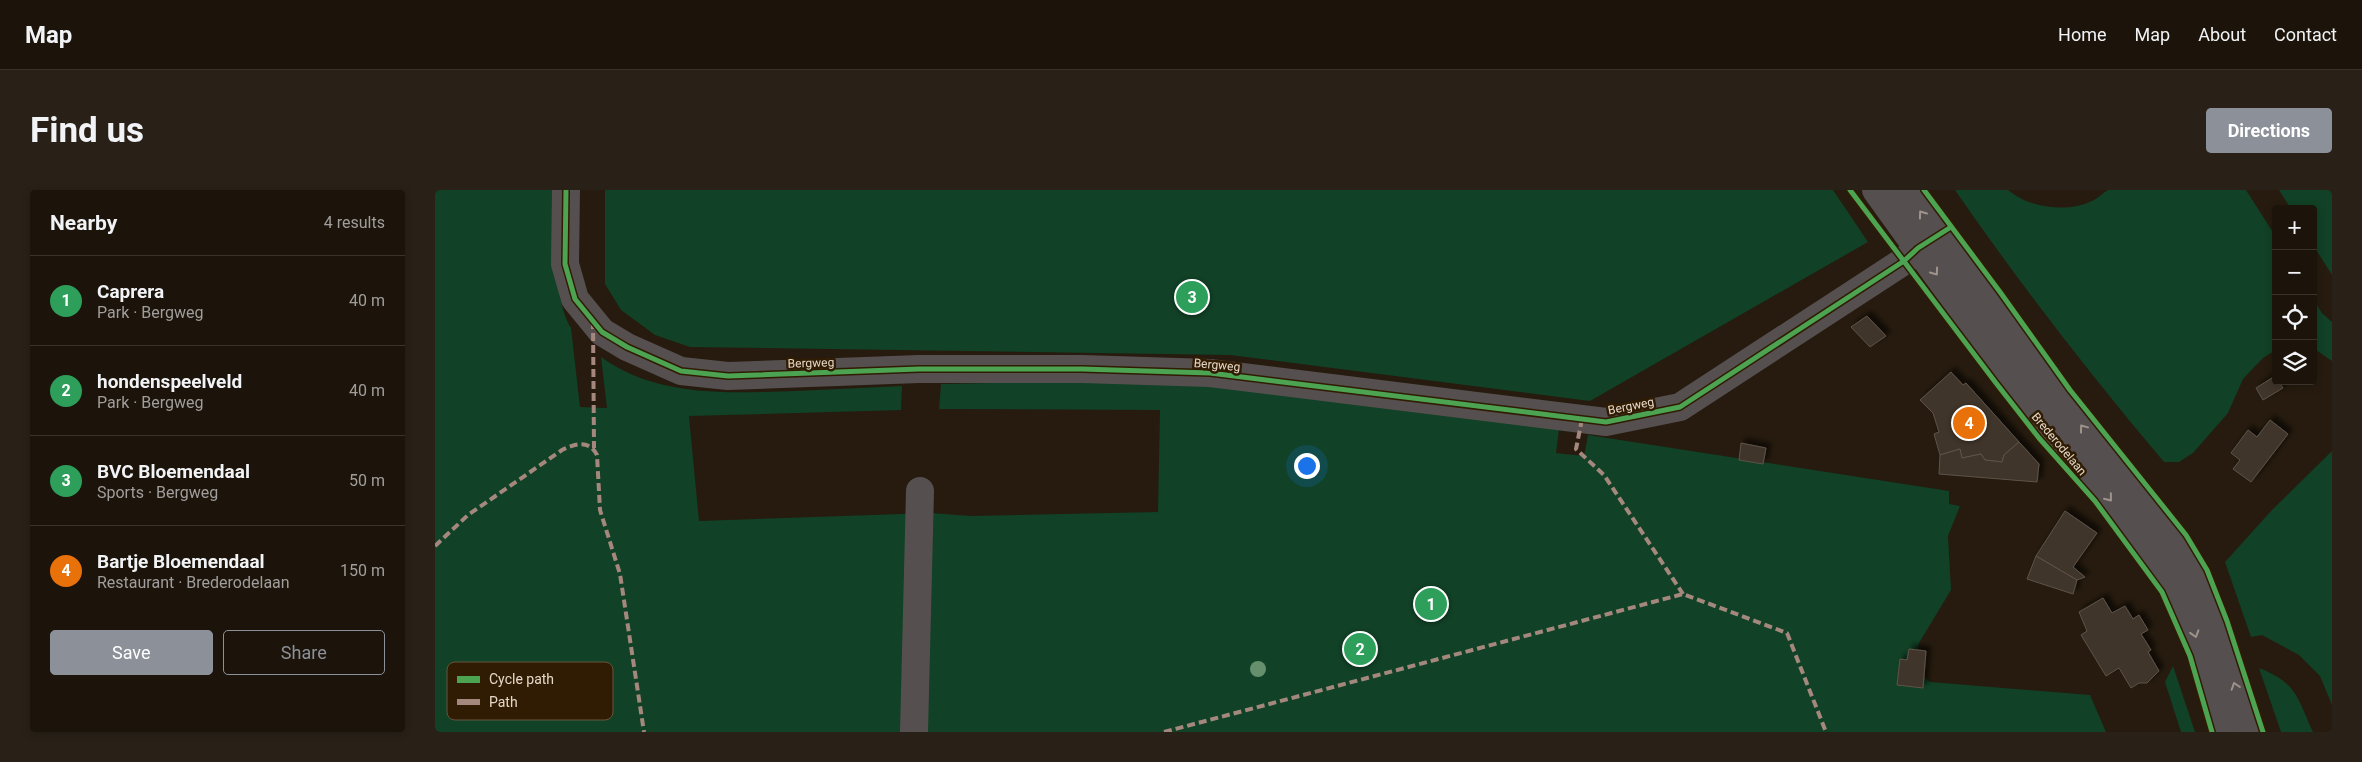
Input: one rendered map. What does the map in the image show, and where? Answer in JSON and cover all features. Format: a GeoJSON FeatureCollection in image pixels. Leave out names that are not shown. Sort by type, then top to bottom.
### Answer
{"type":"FeatureCollection","features":[{"type":"Feature","properties":{"kind":"street","name":"Bergweg"},"geometry":{"type":"LineString","coordinates":[[567,190],[565,264],[575,299],[602,332],[627,347],[681,372],[728,376],[919,369],[1082,369],[1210,373],[1606,422],[1680,407],[1904,261],[1928,242]]}},
{"type":"Feature","properties":{"kind":"street"},"geometry":{"type":"LineString","coordinates":[[1876,190],[1928,242],[2091,457],[2158,541],[2186,560],[2214,624],[2214,656],[2227,732]]}},
{"type":"Feature","properties":{"kind":"street"},"geometry":{"type":"LineString","coordinates":[[1904,190],[1928,242]]}},
{"type":"Feature","properties":{"kind":"street"},"geometry":{"type":"LineString","coordinates":[[914,732],[920,491]]}},
{"type":"Feature","properties":{"kind":"street"},"geometry":{"type":"LineString","coordinates":[[2214,656],[2250,732]]}},
{"type":"Feature","properties":{"kind":"green space"},"geometry":{"type":"Polygon","coordinates":[[[435,190],[553,190],[557,281],[560,299],[571,328],[580,407],[607,408],[601,357],[623,370],[646,380],[695,390],[771,392],[902,386],[901,410],[689,416],[699,521],[931,513],[971,516],[1158,512],[1160,410],[939,409],[941,384],[1085,381],[1243,387],[1528,425],[1559,430],[1556,453],[1584,456],[1588,435],[1949,491],[1949,504],[1960,506],[1948,536],[1951,590],[1919,643],[1915,659],[1923,676],[1930,682],[2090,695],[2106,732],[435,732],[435,190]]]}},
{"type":"Feature","properties":{"kind":"green space"},"geometry":{"type":"Polygon","coordinates":[[[605,190],[1833,190],[1868,242],[1590,401],[1230,355],[690,347],[655,335],[621,310],[605,284],[605,190]]]}},
{"type":"Feature","properties":{"kind":"green space"},"geometry":{"type":"Polygon","coordinates":[[[1955,190],[2008,190],[2026,201],[2037,205],[2060,208],[2082,205],[2094,200],[2108,190],[2246,190],[2272,231],[2272,352],[2263,358],[2243,379],[2228,413],[2193,453],[2179,462],[2164,462],[2056,329],[1955,190]]]}},
{"type":"Feature","properties":{"kind":"green space"},"geometry":{"type":"Polygon","coordinates":[[[2279,190],[2332,190],[2332,275],[2317,251],[2317,205],[2288,205],[2279,190]]]}},
{"type":"Feature","properties":{"kind":"green space"},"geometry":{"type":"Polygon","coordinates":[[[2317,305],[2332,322],[2332,361],[2317,351],[2317,305]]]}},
{"type":"Feature","properties":{"kind":"green space"},"geometry":{"type":"Polygon","coordinates":[[[2332,451],[2332,705],[2320,676],[2299,655],[2262,635],[2251,637],[2225,562],[2272,510],[2332,451]]]}},
{"type":"Feature","properties":{"kind":"green space"},"geometry":{"type":"Polygon","coordinates":[[[2173,666],[2195,732],[2181,732],[2165,682],[2173,666]]]}},
{"type":"Feature","properties":{"kind":"green space"},"geometry":{"type":"Polygon","coordinates":[[[2259,668],[2281,679],[2289,686],[2299,700],[2313,732],[2281,732],[2259,668]]]}},
{"type":"Feature","properties":{"kind":"building"},"geometry":{"type":"Polygon","coordinates":[[[1867,316],[1886,336],[1870,347],[1851,327],[1867,316]]]}},
{"type":"Feature","properties":{"kind":"building"},"geometry":{"type":"Polygon","coordinates":[[[1951,372],[1963,385],[1966,383],[2019,442],[2004,455],[2002,462],[1985,460],[1981,454],[1962,458],[1960,449],[1940,455],[1934,434],[1939,432],[1933,413],[1920,400],[1951,372]]]}},
{"type":"Feature","properties":{"kind":"building"},"geometry":{"type":"Polygon","coordinates":[[[2272,378],[2272,385],[2281,385],[2283,388],[2263,400],[2256,388],[2272,378]]]}},
{"type":"Feature","properties":{"kind":"building"},"geometry":{"type":"Polygon","coordinates":[[[2270,420],[2288,434],[2251,482],[2233,469],[2240,460],[2231,453],[2248,430],[2257,437],[2270,420]]]}},
{"type":"Feature","properties":{"kind":"building"},"geometry":{"type":"Polygon","coordinates":[[[2019,442],[2039,464],[2037,482],[1939,474],[1940,455],[1960,449],[1962,458],[1981,454],[1985,460],[2002,462],[2004,455],[2019,442]]]}},
{"type":"Feature","properties":{"kind":"building"},"geometry":{"type":"Polygon","coordinates":[[[1741,443],[1766,448],[1763,464],[1739,460],[1741,443]]]}},
{"type":"Feature","properties":{"kind":"building"},"geometry":{"type":"Polygon","coordinates":[[[2065,511],[2097,533],[2073,567],[2085,577],[2077,580],[2036,556],[2065,511]]]}},
{"type":"Feature","properties":{"kind":"building"},"geometry":{"type":"Polygon","coordinates":[[[2036,556],[2077,580],[2073,594],[2027,579],[2036,556]]]}},
{"type":"Feature","properties":{"kind":"building"},"geometry":{"type":"Polygon","coordinates":[[[2103,598],[2112,613],[2125,606],[2133,619],[2139,615],[2148,630],[2141,634],[2151,650],[2148,652],[2159,671],[2147,683],[2139,683],[2131,688],[2119,668],[2106,676],[2081,635],[2087,631],[2079,612],[2103,598]]]}},
{"type":"Feature","properties":{"kind":"building"},"geometry":{"type":"Polygon","coordinates":[[[1909,649],[1926,651],[1923,688],[1897,685],[1900,659],[1907,660],[1909,649]]]}},
{"type":"Feature","properties":{"kind":"marked path"},"geometry":{"type":"LineString","coordinates":[[593,321],[594,448]]}},
{"type":"Feature","properties":{"kind":"marked path"},"geometry":{"type":"LineString","coordinates":[[1582,419],[1576,449],[1604,475],[1683,594]]}},
{"type":"Feature","properties":{"kind":"marked path"},"geometry":{"type":"LineString","coordinates":[[435,546],[468,515],[562,450],[581,444],[594,450],[597,455],[600,510],[620,574],[644,732]]}},
{"type":"Feature","properties":{"kind":"marked path"},"geometry":{"type":"LineString","coordinates":[[1164,732],[1683,594],[1787,633],[1826,732]]}},
{"type":"Feature","properties":{"kind":"cycle path"},"geometry":{"type":"LineString","coordinates":[[566,190],[565,264],[575,299],[602,332],[627,347],[681,371],[728,376],[919,369],[1082,369],[1210,373],[1606,422],[1680,407],[1904,261],[1918,248],[1951,227]]}},
{"type":"Feature","properties":{"kind":"cycle path","name":"Brederodelaan"},"geometry":{"type":"LineString","coordinates":[[1850,190],[1996,383],[2039,438],[2095,501],[2162,592],[2190,656],[2212,732]]}},
{"type":"Feature","properties":{"kind":"cycle path"},"geometry":{"type":"LineString","coordinates":[[1924,190],[2070,390],[2186,535],[2207,570],[2227,621],[2263,732]]}},
{"type":"Feature","properties":{"kind":"place","name":"BVC Bloemendaal"},"geometry":{"type":"Point","coordinates":[1192,297]}},
{"type":"Feature","properties":{"kind":"place","name":"Bartje Bloemendaal"},"geometry":{"type":"Point","coordinates":[1969,423]}},
{"type":"Feature","properties":{"kind":"place","name":"Caprera"},"geometry":{"type":"Point","coordinates":[1431,604]}},
{"type":"Feature","properties":{"kind":"place","name":"hondenspeelveld"},"geometry":{"type":"Point","coordinates":[1360,649]}}]}
